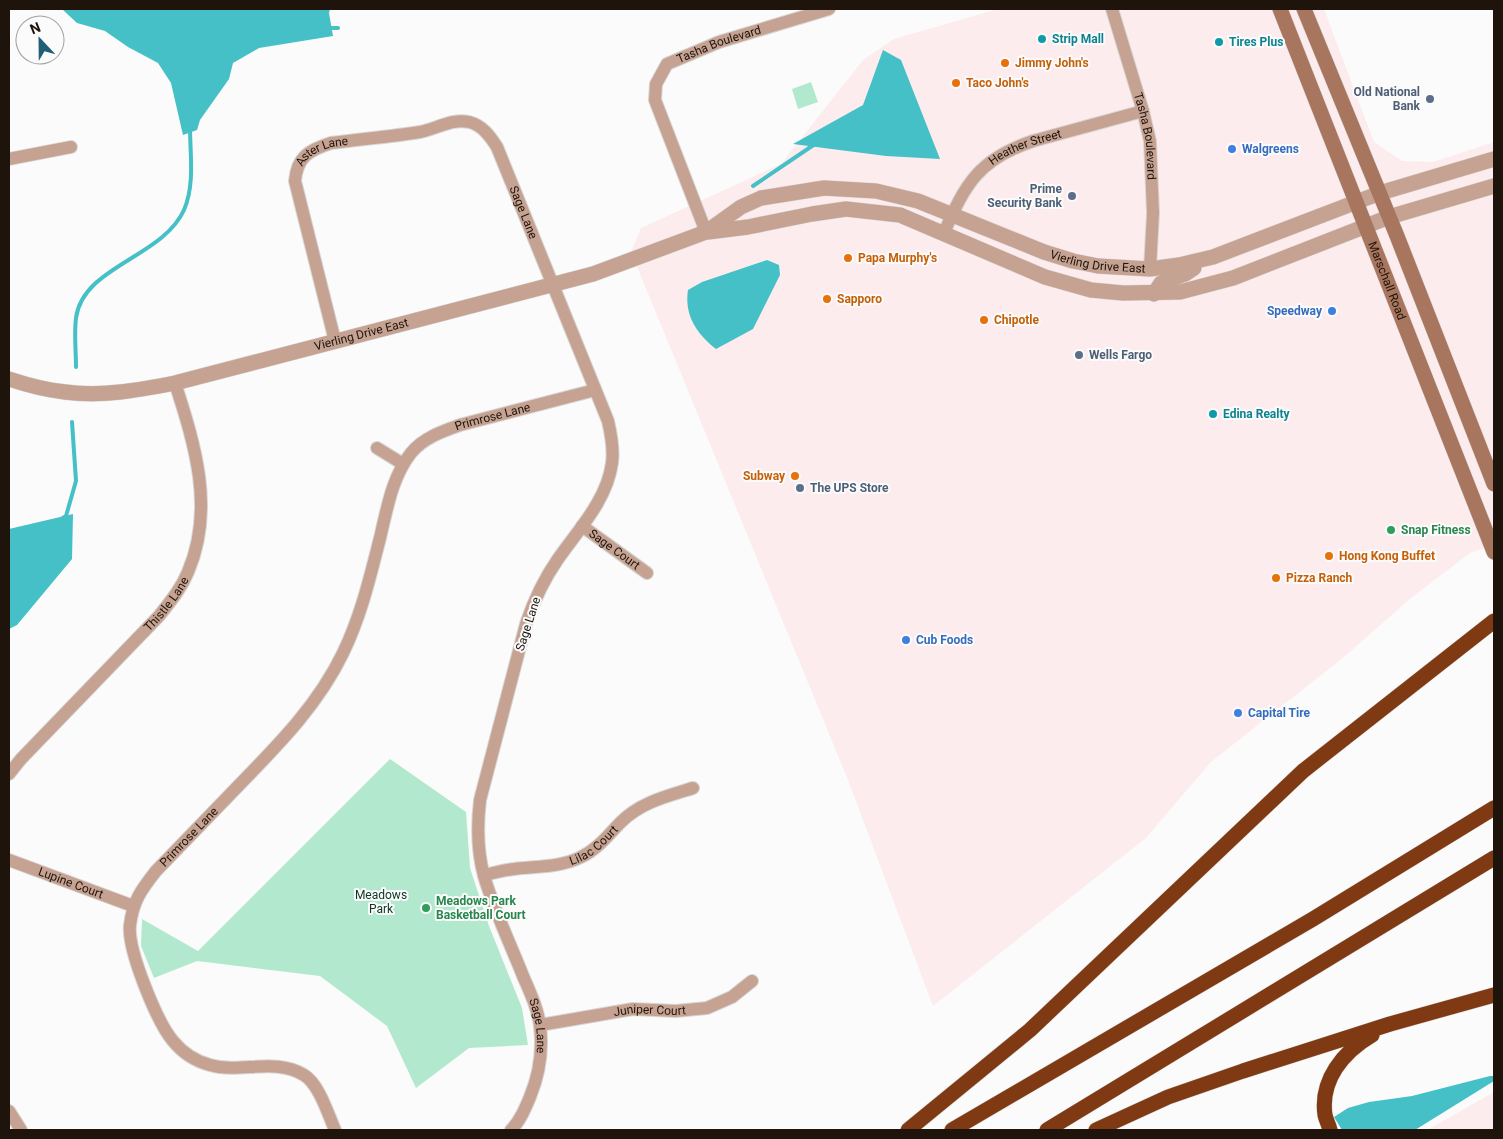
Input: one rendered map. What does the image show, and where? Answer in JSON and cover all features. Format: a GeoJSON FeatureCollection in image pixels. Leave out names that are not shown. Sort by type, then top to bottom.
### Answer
{"type":"FeatureCollection","features":[{"type":"Feature","properties":{"kind":"highway"},"geometry":{"type":"LineString","coordinates":[[908,1130],[1030,1030],[1303,771],[1494,621]]}},
{"type":"Feature","properties":{"kind":"highway"},"geometry":{"type":"LineString","coordinates":[[952,1130],[1313,919],[1494,808]]}},
{"type":"Feature","properties":{"kind":"highway"},"geometry":{"type":"LineString","coordinates":[[1047,1130],[1494,858]]}},
{"type":"Feature","properties":{"kind":"highway"},"geometry":{"type":"LineString","coordinates":[[1096,1130],[1177,1094],[1243,1071],[1390,1024],[1494,995]]}},
{"type":"Feature","properties":{"kind":"highway"},"geometry":{"type":"LineString","coordinates":[[1330,1130],[1325,1116],[1325,1094],[1330,1077],[1354,1047],[1390,1024]]}},
{"type":"Feature","properties":{"kind":"main road","name":"Marschall Road"},"geometry":{"type":"LineString","coordinates":[[1280,9],[1494,552]]}},
{"type":"Feature","properties":{"kind":"main road","name":"Marschall Road"},"geometry":{"type":"LineString","coordinates":[[1304,9],[1380,193],[1494,484]]}},
{"type":"Feature","properties":{"kind":"street","name":"Tasha Boulevard"},"geometry":{"type":"LineString","coordinates":[[706,232],[654,100],[656,84],[667,64],[719,42],[829,9]]}},
{"type":"Feature","properties":{"kind":"street","name":"Tasha Boulevard"},"geometry":{"type":"LineString","coordinates":[[1112,9],[1143,111],[1150,141],[1153,213],[1150,269]]}},
{"type":"Feature","properties":{"kind":"street","name":"Heather Street"},"geometry":{"type":"LineString","coordinates":[[944,233],[968,184],[978,173],[1002,154],[1033,141],[1143,111]]}},
{"type":"Feature","properties":{"kind":"street","name":"Aster Lane"},"geometry":{"type":"LineString","coordinates":[[335,341],[295,181],[296,170],[300,162],[317,147],[331,143],[420,132],[450,122],[468,122]]}},
{"type":"Feature","properties":{"kind":"street","name":"Sage Lane"},"geometry":{"type":"LineString","coordinates":[[468,122],[484,130],[497,148],[608,421],[612,440],[612,462],[607,482],[598,502],[544,580],[534,602],[526,624],[480,800],[478,839],[484,875],[532,999],[540,1026],[541,1048],[534,1086],[526,1107],[511,1130]]}},
{"type":"Feature","properties":{"kind":"street"},"geometry":{"type":"LineString","coordinates":[[9,159],[71,147]]}},
{"type":"Feature","properties":{"kind":"street","name":"Vierling Drive East"},"geometry":{"type":"LineString","coordinates":[[706,232],[741,207],[761,198],[824,188],[876,192],[918,201],[1044,252],[1073,261],[1098,266],[1150,269],[1180,265],[1212,257],[1380,193],[1494,160]]}},
{"type":"Feature","properties":{"kind":"street","name":"Vierling Drive East"},"geometry":{"type":"LineString","coordinates":[[9,379],[65,392],[96,394],[123,392],[175,382],[593,274],[706,232],[748,227],[846,209],[900,215],[1045,277],[1091,290],[1154,294],[1180,292],[1233,278],[1389,218],[1494,186]]}},
{"type":"Feature","properties":{"kind":"street"},"geometry":{"type":"LineString","coordinates":[[1154,294],[1161,283],[1185,274],[1212,257]]}},
{"type":"Feature","properties":{"kind":"street","name":"Thistle Lane"},"geometry":{"type":"LineString","coordinates":[[9,774],[21,759],[159,616],[176,594],[188,573],[196,550],[202,501],[194,448],[175,382]]}},
{"type":"Feature","properties":{"kind":"street","name":"Primrose Lane"},"geometry":{"type":"LineString","coordinates":[[335,1130],[316,1088],[305,1076],[292,1069],[279,1066],[226,1068],[211,1066],[184,1053],[173,1041],[157,1015],[133,954],[130,926],[133,906],[141,889],[156,871],[288,734],[328,680],[343,654],[356,622],[366,592],[391,494],[403,464],[412,451],[441,432],[460,425],[595,390]]}},
{"type":"Feature","properties":{"kind":"street"},"geometry":{"type":"LineString","coordinates":[[377,448],[403,464]]}},
{"type":"Feature","properties":{"kind":"street","name":"Sage Court"},"geometry":{"type":"LineString","coordinates":[[582,526],[646,573]]}},
{"type":"Feature","properties":{"kind":"street","name":"Lilac Court"},"geometry":{"type":"LineString","coordinates":[[484,875],[514,869],[550,867],[582,857],[595,848],[637,810],[654,800],[693,788]]}},
{"type":"Feature","properties":{"kind":"street","name":"Lupine Court"},"geometry":{"type":"LineString","coordinates":[[9,860],[133,906]]}},
{"type":"Feature","properties":{"kind":"street","name":"Juniper Court"},"geometry":{"type":"LineString","coordinates":[[540,1026],[633,1010],[676,1011],[707,1008],[732,996],[752,981]]}},
{"type":"Feature","properties":{"kind":"street"},"geometry":{"type":"LineString","coordinates":[[9,1111],[21,1130]]}},
{"type":"Feature","properties":{"kind":"shaded area"},"geometry":{"type":"Polygon","coordinates":[[[998,9],[1324,9],[1374,142],[1402,161],[1433,162],[1494,142],[1494,545],[1470,553],[1411,598],[1344,657],[1211,762],[1146,838],[933,1006],[848,780],[631,252],[641,228],[781,164],[863,60],[894,39],[998,9]]]}},
{"type":"Feature","properties":{"kind":"shaded area"},"geometry":{"type":"Polygon","coordinates":[[[1494,1092],[1494,1130],[1427,1130],[1494,1092]]]}},
{"type":"Feature","properties":{"kind":"green space"},"geometry":{"type":"Polygon","coordinates":[[[811,82],[818,102],[798,109],[792,89],[811,82]]]}},
{"type":"Feature","properties":{"kind":"green space","name":"Meadows Park"},"geometry":{"type":"Polygon","coordinates":[[[390,759],[466,812],[470,868],[489,926],[522,1008],[528,1045],[469,1048],[416,1088],[387,1026],[320,976],[197,961],[154,978],[141,946],[142,919],[198,951],[390,759]]]}},
{"type":"Feature","properties":{"kind":"water"},"geometry":{"type":"Polygon","coordinates":[[[62,9],[330,9],[333,36],[259,48],[233,63],[229,79],[200,120],[197,130],[183,135],[171,83],[158,63],[128,47],[105,31],[77,23],[62,9]]]}},
{"type":"Feature","properties":{"kind":"water"},"geometry":{"type":"Polygon","coordinates":[[[883,50],[901,60],[940,159],[886,156],[793,144],[863,105],[883,50]]]}},
{"type":"Feature","properties":{"kind":"water"},"geometry":{"type":"Polygon","coordinates":[[[767,260],[779,265],[780,275],[753,329],[716,349],[703,337],[693,323],[688,308],[688,290],[702,282],[767,260]]]}},
{"type":"Feature","properties":{"kind":"water"},"geometry":{"type":"Polygon","coordinates":[[[73,514],[72,559],[17,625],[9,629],[9,529],[73,514]]]}},
{"type":"Feature","properties":{"kind":"water"},"geometry":{"type":"Polygon","coordinates":[[[1494,1076],[1494,1081],[1415,1130],[1342,1130],[1334,1117],[1348,1108],[1369,1102],[1412,1096],[1494,1076]]]}},
{"type":"Feature","properties":{"kind":"waterway"},"geometry":{"type":"LineString","coordinates":[[327,28],[338,28]]}},
{"type":"Feature","properties":{"kind":"waterway"},"geometry":{"type":"LineString","coordinates":[[76,367],[75,324],[82,300],[93,286],[107,274],[159,240],[173,226],[184,210],[191,180],[190,127]]}},
{"type":"Feature","properties":{"kind":"waterway"},"geometry":{"type":"LineString","coordinates":[[753,186],[815,144]]}},
{"type":"Feature","properties":{"kind":"waterway"},"geometry":{"type":"LineString","coordinates":[[63,518],[66,516],[76,481],[72,422]]}},
{"type":"Feature","properties":{"kind":"place","name":"Strip Mall"},"geometry":{"type":"Point","coordinates":[1042,39]}},
{"type":"Feature","properties":{"kind":"place","name":"Tires Plus"},"geometry":{"type":"Point","coordinates":[1219,42]}},
{"type":"Feature","properties":{"kind":"place","name":"Jimmy John's"},"geometry":{"type":"Point","coordinates":[1005,63]}},
{"type":"Feature","properties":{"kind":"place","name":"Taco John's"},"geometry":{"type":"Point","coordinates":[956,83]}},
{"type":"Feature","properties":{"kind":"place","name":"Old National Bank"},"geometry":{"type":"Point","coordinates":[1430,99]}},
{"type":"Feature","properties":{"kind":"place","name":"Walgreens"},"geometry":{"type":"Point","coordinates":[1232,149]}},
{"type":"Feature","properties":{"kind":"place","name":"Prime Security Bank"},"geometry":{"type":"Point","coordinates":[1072,196]}},
{"type":"Feature","properties":{"kind":"place","name":"Papa Murphy's"},"geometry":{"type":"Point","coordinates":[848,258]}},
{"type":"Feature","properties":{"kind":"place","name":"Sapporo"},"geometry":{"type":"Point","coordinates":[827,299]}},
{"type":"Feature","properties":{"kind":"place","name":"Speedway"},"geometry":{"type":"Point","coordinates":[1332,311]}},
{"type":"Feature","properties":{"kind":"place","name":"Chipotle"},"geometry":{"type":"Point","coordinates":[984,320]}},
{"type":"Feature","properties":{"kind":"place","name":"Wells Fargo"},"geometry":{"type":"Point","coordinates":[1079,355]}},
{"type":"Feature","properties":{"kind":"place","name":"Edina Realty"},"geometry":{"type":"Point","coordinates":[1213,414]}},
{"type":"Feature","properties":{"kind":"place","name":"Subway"},"geometry":{"type":"Point","coordinates":[795,476]}},
{"type":"Feature","properties":{"kind":"place","name":"The UPS Store"},"geometry":{"type":"Point","coordinates":[800,488]}},
{"type":"Feature","properties":{"kind":"place","name":"Snap Fitness"},"geometry":{"type":"Point","coordinates":[1391,530]}},
{"type":"Feature","properties":{"kind":"place","name":"Hong Kong Buffet"},"geometry":{"type":"Point","coordinates":[1329,556]}},
{"type":"Feature","properties":{"kind":"place","name":"Pizza Ranch"},"geometry":{"type":"Point","coordinates":[1276,578]}},
{"type":"Feature","properties":{"kind":"place","name":"Cub Foods"},"geometry":{"type":"Point","coordinates":[906,640]}},
{"type":"Feature","properties":{"kind":"place","name":"Capital Tire"},"geometry":{"type":"Point","coordinates":[1238,713]}},
{"type":"Feature","properties":{"kind":"place","name":"Meadows Park Basketball Court"},"geometry":{"type":"Point","coordinates":[426,908]}}]}
